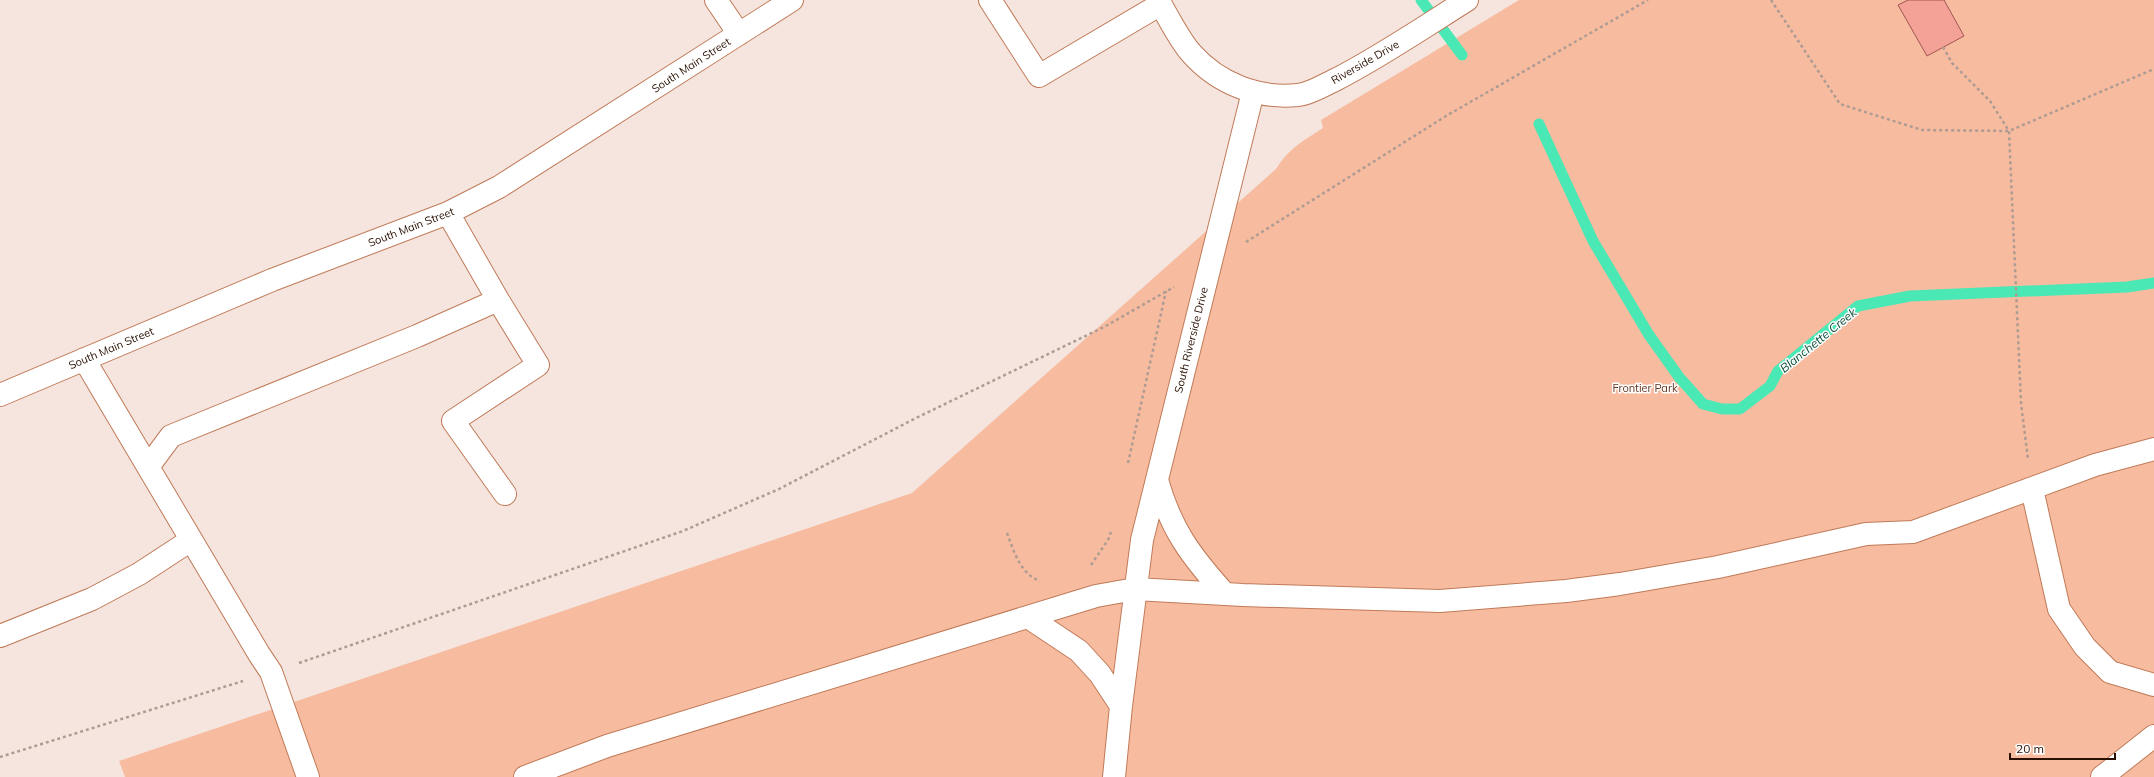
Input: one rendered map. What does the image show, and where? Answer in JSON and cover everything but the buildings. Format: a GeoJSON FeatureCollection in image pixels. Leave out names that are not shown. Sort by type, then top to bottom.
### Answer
{"type":"FeatureCollection","features":[{"type":"Feature","properties":{"kind":"street"},"geometry":{"type":"LineString","coordinates":[[716,0],[739,34]]}},
{"type":"Feature","properties":{"kind":"street","name":"South Main Street"},"geometry":{"type":"LineString","coordinates":[[0,396],[272,280],[448,213],[499,187],[792,0]]}},
{"type":"Feature","properties":{"kind":"street"},"geometry":{"type":"LineString","coordinates":[[990,0],[1039,76],[1159,2]]}},
{"type":"Feature","properties":{"kind":"street","name":"Riverside Drive"},"geometry":{"type":"LineString","coordinates":[[1159,2],[1190,53],[1212,72],[1229,83],[1253,92],[1300,95],[1322,86],[1361,66],[1467,0]]}},
{"type":"Feature","properties":{"kind":"street","name":"South Riverside Drive"},"geometry":{"type":"LineString","coordinates":[[1114,777],[1121,706],[1142,540],[1253,92]]}},
{"type":"Feature","properties":{"kind":"street"},"geometry":{"type":"LineString","coordinates":[[448,213],[498,300],[538,365],[453,422],[505,494]]}},
{"type":"Feature","properties":{"kind":"street"},"geometry":{"type":"LineString","coordinates":[[148,467],[171,436],[498,300]]}},
{"type":"Feature","properties":{"kind":"street"},"geometry":{"type":"LineString","coordinates":[[84,359],[271,672],[308,777]]}},
{"type":"Feature","properties":{"kind":"street"},"geometry":{"type":"LineString","coordinates":[[525,777],[607,746],[1096,596],[1135,589],[1224,594],[1440,601],[1574,590],[1718,567],[1866,534],[1913,532],[2095,466],[2153,449]]}},
{"type":"Feature","properties":{"kind":"street"},"geometry":{"type":"LineString","coordinates":[[1156,479],[1165,508],[1177,531],[1193,558],[1224,594]]}},
{"type":"Feature","properties":{"kind":"street"},"geometry":{"type":"LineString","coordinates":[[2032,489],[2059,609],[2085,647],[2110,672],[2154,685]]}},
{"type":"Feature","properties":{"kind":"street"},"geometry":{"type":"LineString","coordinates":[[0,636],[92,599],[139,574],[191,540]]}},
{"type":"Feature","properties":{"kind":"street"},"geometry":{"type":"LineString","coordinates":[[1028,617],[1079,651],[1100,674],[1121,706]]}},
{"type":"Feature","properties":{"kind":"street"},"geometry":{"type":"LineString","coordinates":[[2102,777],[2154,736]]}},
{"type":"Feature","properties":{"kind":"path"},"geometry":{"type":"LineString","coordinates":[[0,756],[148,712],[271,672],[683,531],[779,489],[916,418],[1104,327],[1209,266],[1446,116],[1648,0]]}},
{"type":"Feature","properties":{"kind":"path"},"geometry":{"type":"LineString","coordinates":[[1771,0],[1840,104],[1922,130],[2009,131],[2154,69]]}},
{"type":"Feature","properties":{"kind":"path"},"geometry":{"type":"LineString","coordinates":[[1943,47],[1952,64],[1990,100],[2009,131],[2021,403],[2032,489]]}},
{"type":"Feature","properties":{"kind":"path"},"geometry":{"type":"LineString","coordinates":[[1128,465],[1166,291]]}},
{"type":"Feature","properties":{"kind":"path"},"geometry":{"type":"LineString","coordinates":[[1090,567],[1108,540],[1113,526]]}},
{"type":"Feature","properties":{"kind":"path"},"geometry":{"type":"LineString","coordinates":[[1007,532],[1020,566],[1032,579],[1046,584]]}},
{"type":"Feature","properties":{"kind":"green space","name":"Frontier Park"},"geometry":{"type":"Polygon","coordinates":[[[1519,0],[2154,0],[2154,777],[125,777],[119,761],[912,493],[1276,169],[1291,150],[1323,128],[1321,120],[1519,0]]]}},
{"type":"Feature","properties":{"kind":"waterway","name":"Blanchette Creek"},"geometry":{"type":"LineString","coordinates":[[1421,0],[1462,55]]}},
{"type":"Feature","properties":{"kind":"waterway","name":"Blanchette Creek"},"geometry":{"type":"LineString","coordinates":[[1539,124],[1593,241],[1649,335],[1679,377],[1703,404],[1722,409],[1740,409],[1770,386],[1778,371],[1858,306],[1910,296],[2127,287],[2154,283]]}}]}
